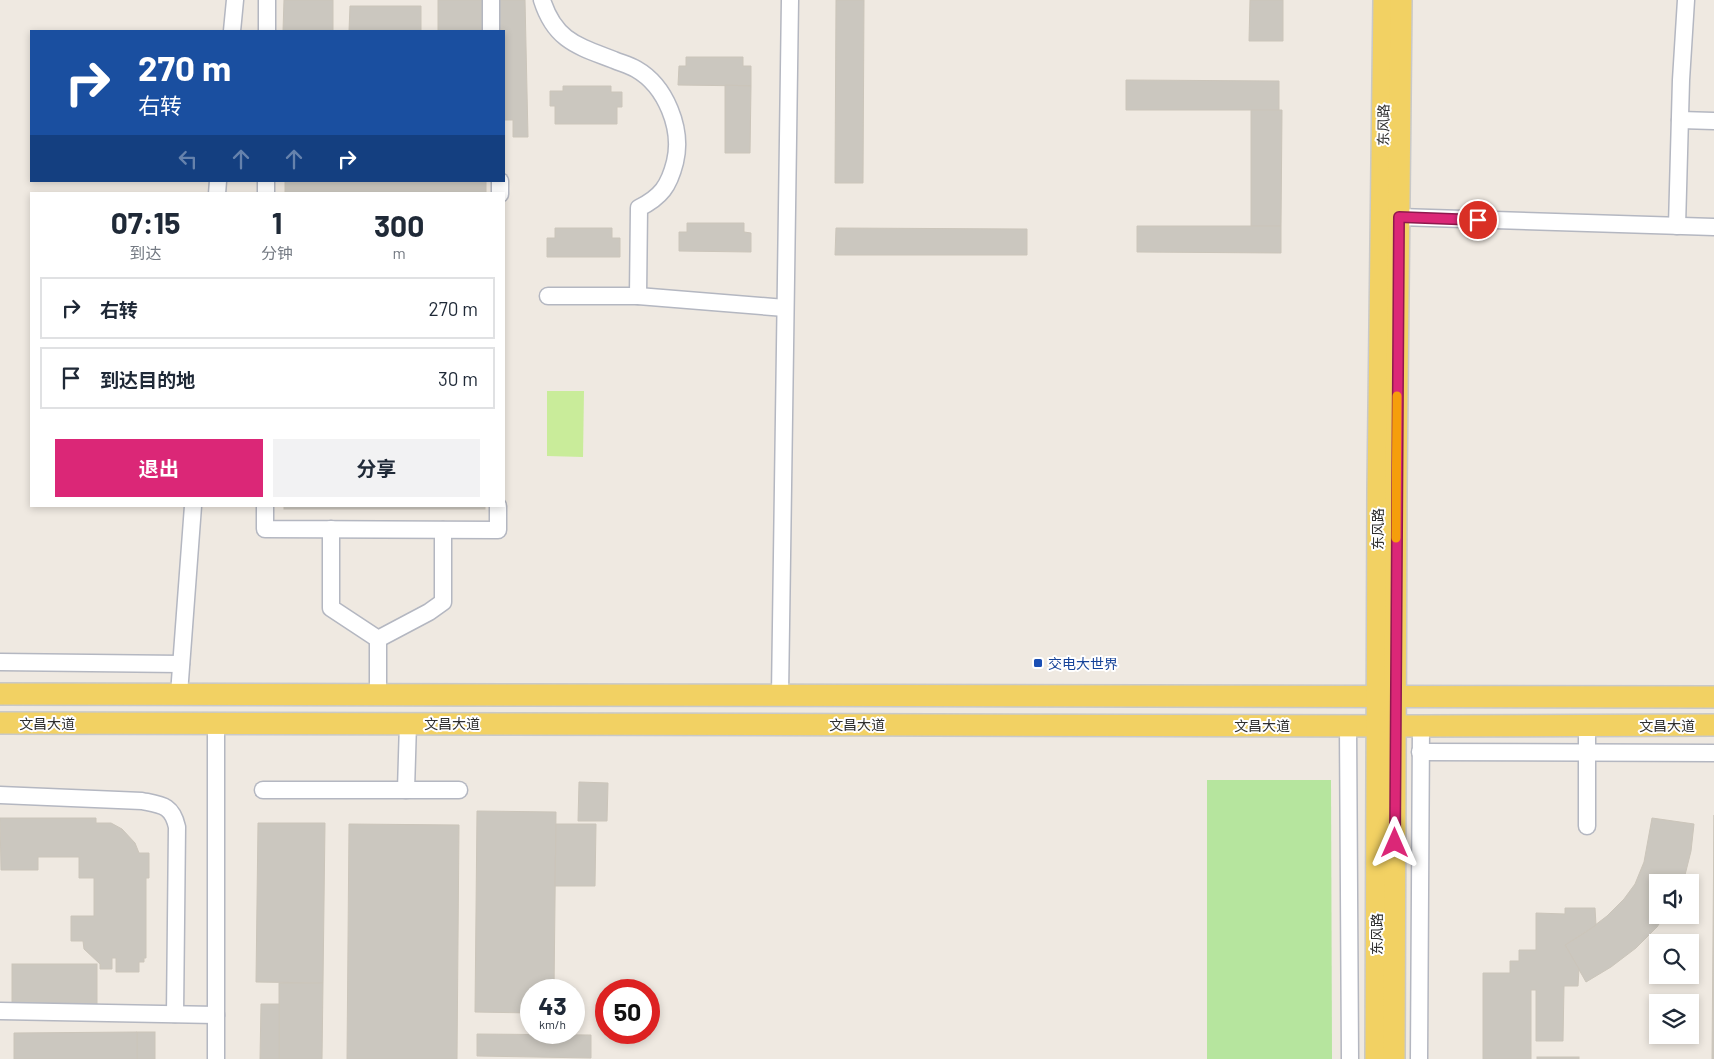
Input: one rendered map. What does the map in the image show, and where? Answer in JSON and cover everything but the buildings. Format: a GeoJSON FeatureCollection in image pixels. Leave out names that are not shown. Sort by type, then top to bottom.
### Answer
{"type":"FeatureCollection","features":[{"type":"Feature","properties":{"kind":"main road","name":"东风路"},"geometry":{"type":"LineString","coordinates":[[1384,0],[1378,490],[1386,697]]}},
{"type":"Feature","properties":{"kind":"main road","name":"东风路"},"geometry":{"type":"LineString","coordinates":[[1394,1059],[1386,697],[1399,217],[1401,0]]}},
{"type":"Feature","properties":{"kind":"main road","name":"文昌大道"},"geometry":{"type":"LineString","coordinates":[[0,694],[1714,697]]}},
{"type":"Feature","properties":{"kind":"main road","name":"文昌大道"},"geometry":{"type":"LineString","coordinates":[[0,723],[1714,725]]}},
{"type":"Feature","properties":{"kind":"main road","name":"东风路"},"geometry":{"type":"LineString","coordinates":[[1376,1059],[1386,725]]}},
{"type":"Feature","properties":{"kind":"street"},"geometry":{"type":"LineString","coordinates":[[232,30],[236,0]]}},
{"type":"Feature","properties":{"kind":"street"},"geometry":{"type":"LineString","coordinates":[[267,30],[268,0]]}},
{"type":"Feature","properties":{"kind":"street"},"geometry":{"type":"LineString","coordinates":[[491,0],[491,30]]}},
{"type":"Feature","properties":{"kind":"street"},"geometry":{"type":"LineString","coordinates":[[542,0],[550,21],[563,37],[575,45],[636,68],[649,78],[664,98],[672,115],[676,134],[676,156],[671,176],[661,194],[639,208],[638,296]]}},
{"type":"Feature","properties":{"kind":"street"},"geometry":{"type":"LineString","coordinates":[[780,695],[784,308],[790,0]]}},
{"type":"Feature","properties":{"kind":"street"},"geometry":{"type":"LineString","coordinates":[[1677,226],[1686,0]]}},
{"type":"Feature","properties":{"kind":"street"},"geometry":{"type":"LineString","coordinates":[[1680,120],[1714,121]]}},
{"type":"Feature","properties":{"kind":"street"},"geometry":{"type":"LineString","coordinates":[[1399,217],[1714,227]]}},
{"type":"Feature","properties":{"kind":"street"},"geometry":{"type":"LineString","coordinates":[[548,296],[638,296],[784,308]]}},
{"type":"Feature","properties":{"kind":"street"},"geometry":{"type":"LineString","coordinates":[[179,694],[193,507]]}},
{"type":"Feature","properties":{"kind":"street"},"geometry":{"type":"LineString","coordinates":[[265,507],[265,528],[443,530],[498,530],[498,507]]}},
{"type":"Feature","properties":{"kind":"street"},"geometry":{"type":"LineString","coordinates":[[331,529],[331,608],[378,639]]}},
{"type":"Feature","properties":{"kind":"street"},"geometry":{"type":"LineString","coordinates":[[378,639],[429,612],[442,602],[443,530]]}},
{"type":"Feature","properties":{"kind":"street"},"geometry":{"type":"LineString","coordinates":[[378,639],[378,695]]}},
{"type":"Feature","properties":{"kind":"street"},"geometry":{"type":"LineString","coordinates":[[0,662],[181,664]]}},
{"type":"Feature","properties":{"kind":"street"},"geometry":{"type":"LineString","coordinates":[[216,723],[216,1059]]}},
{"type":"Feature","properties":{"kind":"street"},"geometry":{"type":"LineString","coordinates":[[406,790],[408,723]]}},
{"type":"Feature","properties":{"kind":"street"},"geometry":{"type":"LineString","coordinates":[[1587,724],[1587,826]]}},
{"type":"Feature","properties":{"kind":"street"},"geometry":{"type":"LineString","coordinates":[[1348,725],[1350,1059]]}},
{"type":"Feature","properties":{"kind":"street"},"geometry":{"type":"LineString","coordinates":[[1419,1059],[1421,726]]}},
{"type":"Feature","properties":{"kind":"street"},"geometry":{"type":"LineString","coordinates":[[1420,752],[1714,753]]}},
{"type":"Feature","properties":{"kind":"street"},"geometry":{"type":"LineString","coordinates":[[263,790],[459,790]]}},
{"type":"Feature","properties":{"kind":"street"},"geometry":{"type":"LineString","coordinates":[[0,795],[142,801],[161,804],[170,809],[175,817],[177,827],[175,1014]]}},
{"type":"Feature","properties":{"kind":"street"},"geometry":{"type":"LineString","coordinates":[[0,1011],[216,1015]]}},
{"type":"Feature","properties":{"kind":"green space"},"geometry":{"type":"Polygon","coordinates":[[[547,391],[584,391],[583,457],[547,456],[547,391]]]}},
{"type":"Feature","properties":{"kind":"green space"},"geometry":{"type":"Polygon","coordinates":[[[1207,780],[1331,780],[1332,1059],[1207,1059],[1207,780]]]}},
{"type":"Feature","properties":{"kind":"slow traffic"},"geometry":{"type":"LineString","coordinates":[[1396,538],[1397,396]]}},
{"type":"Feature","properties":{"kind":"place","name":"交电大世界"},"geometry":{"type":"Point","coordinates":[1038,663]}},
{"type":"Feature","properties":{"kind":"route"},"geometry":{"type":"LineString","coordinates":[[1395,843],[1399,217],[1478,220]]}}]}
